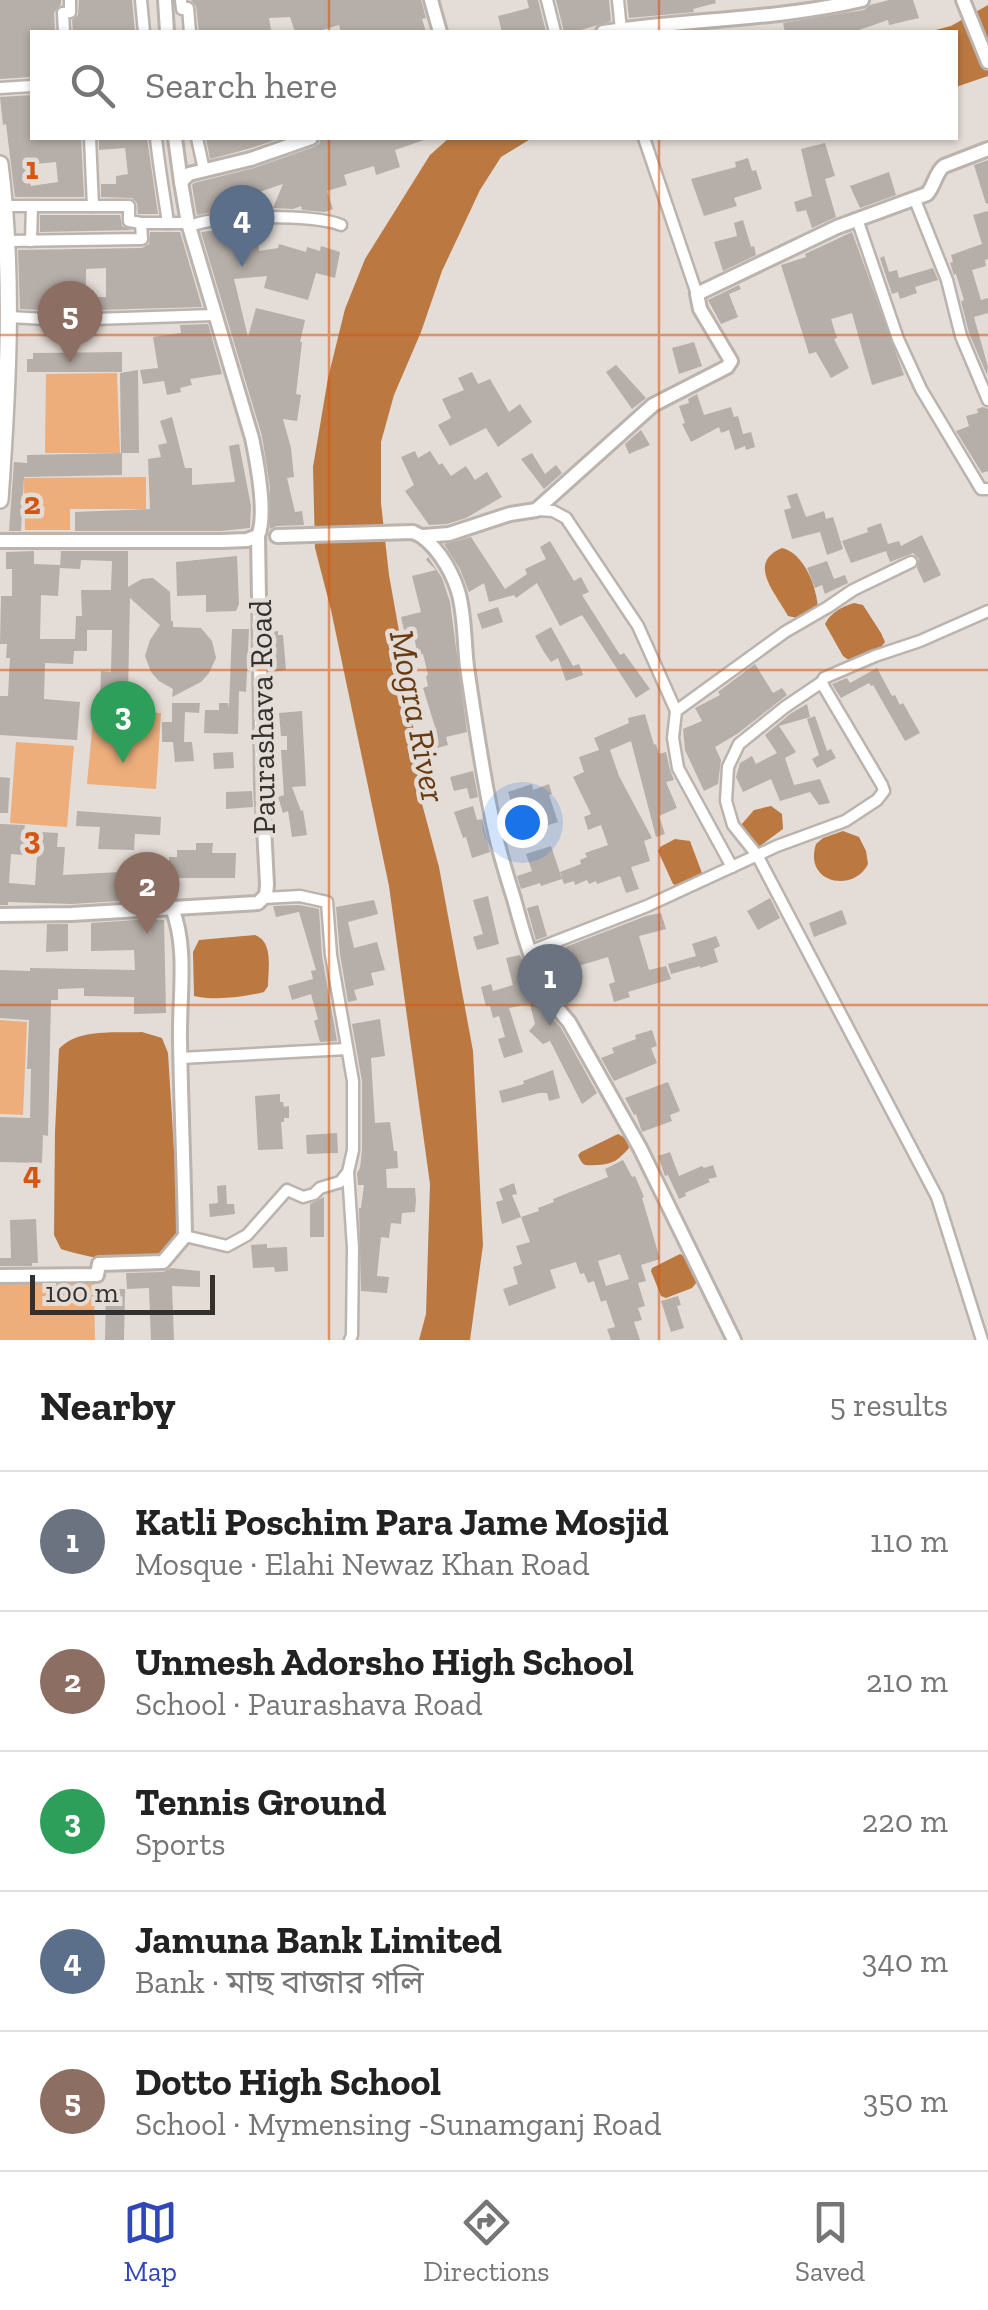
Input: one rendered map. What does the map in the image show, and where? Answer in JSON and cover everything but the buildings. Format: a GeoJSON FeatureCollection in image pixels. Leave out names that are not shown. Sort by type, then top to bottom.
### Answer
{"type":"FeatureCollection","features":[{"type":"Feature","properties":{"kind":"main road"},"geometry":{"type":"LineString","coordinates":[[0,164],[7,240],[0,500]]}},
{"type":"Feature","properties":{"kind":"street"},"geometry":{"type":"LineString","coordinates":[[64,30],[64,13],[70,12],[70,0]]}},
{"type":"Feature","properties":{"kind":"street"},"geometry":{"type":"LineString","coordinates":[[141,0],[144,30]]}},
{"type":"Feature","properties":{"kind":"street"},"geometry":{"type":"LineString","coordinates":[[165,0],[167,30]]}},
{"type":"Feature","properties":{"kind":"street"},"geometry":{"type":"LineString","coordinates":[[181,0],[182,9],[188,8],[190,30]]}},
{"type":"Feature","properties":{"kind":"street"},"geometry":{"type":"LineString","coordinates":[[431,0],[439,30]]}},
{"type":"Feature","properties":{"kind":"street"},"geometry":{"type":"LineString","coordinates":[[547,0],[554,30]]}},
{"type":"Feature","properties":{"kind":"street"},"geometry":{"type":"LineString","coordinates":[[618,0],[620,30],[862,0]]}},
{"type":"Feature","properties":{"kind":"street"},"geometry":{"type":"LineString","coordinates":[[963,0],[988,62]]}},
{"type":"Feature","properties":{"kind":"street"},"geometry":{"type":"LineString","coordinates":[[0,88],[30,86]]}},
{"type":"Feature","properties":{"kind":"street"},"geometry":{"type":"LineString","coordinates":[[90,140],[93,206]]}},
{"type":"Feature","properties":{"kind":"street"},"geometry":{"type":"LineString","coordinates":[[156,140],[168,223]]}},
{"type":"Feature","properties":{"kind":"street","name":"Paurashava Road"},"geometry":{"type":"LineString","coordinates":[[175,140],[189,225],[254,450],[261,522],[258,536],[267,884],[264,898]]}},
{"type":"Feature","properties":{"kind":"street"},"geometry":{"type":"LineString","coordinates":[[196,140],[204,170]]}},
{"type":"Feature","properties":{"kind":"street"},"geometry":{"type":"LineString","coordinates":[[181,182],[189,174],[251,159],[305,140]]}},
{"type":"Feature","properties":{"kind":"street"},"geometry":{"type":"LineString","coordinates":[[536,510],[654,406],[727,367],[731,360],[700,309],[645,140]]}},
{"type":"Feature","properties":{"kind":"street"},"geometry":{"type":"LineString","coordinates":[[697,294],[806,240],[916,200],[932,190],[944,166],[988,149]]}},
{"type":"Feature","properties":{"kind":"street"},"geometry":{"type":"LineString","coordinates":[[916,200],[947,280],[961,336],[988,400]]}},
{"type":"Feature","properties":{"kind":"street"},"geometry":{"type":"LineString","coordinates":[[5,206],[129,206],[129,221],[141,223],[189,225],[210,219],[312,218],[341,225]]}},
{"type":"Feature","properties":{"kind":"street"},"geometry":{"type":"LineString","coordinates":[[31,240],[32,206]]}},
{"type":"Feature","properties":{"kind":"street"},"geometry":{"type":"LineString","coordinates":[[857,219],[898,339],[921,389],[981,488],[988,489]]}},
{"type":"Feature","properties":{"kind":"street"},"geometry":{"type":"LineString","coordinates":[[7,240],[142,239],[141,223]]}},
{"type":"Feature","properties":{"kind":"street"},"geometry":{"type":"LineString","coordinates":[[6,320],[214,315]]}},
{"type":"Feature","properties":{"kind":"street"},"geometry":{"type":"LineString","coordinates":[[0,541],[221,542],[258,536],[403,532],[424,536],[449,534],[510,514],[553,511],[566,518],[638,626],[676,711],[672,738],[678,768],[732,866]]}},
{"type":"Feature","properties":{"kind":"street"},"geometry":{"type":"LineString","coordinates":[[424,536],[458,589],[495,833],[529,952],[554,1007],[569,1022],[640,1148],[734,1340]]}},
{"type":"Feature","properties":{"kind":"street"},"geometry":{"type":"LineString","coordinates":[[676,711],[785,632],[854,590],[911,562]]}},
{"type":"Feature","properties":{"kind":"street"},"geometry":{"type":"LineString","coordinates":[[982,1340],[937,1196],[756,854],[732,825],[726,802],[728,766],[739,744],[828,675],[988,611]]}},
{"type":"Feature","properties":{"kind":"street"},"geometry":{"type":"LineString","coordinates":[[529,952],[647,906],[756,854],[844,821],[878,800],[884,789],[822,682]]}},
{"type":"Feature","properties":{"kind":"street"},"geometry":{"type":"LineString","coordinates":[[0,915],[258,903],[264,898],[300,896],[327,902],[331,955],[353,1081],[353,1150],[348,1172],[352,1248],[350,1340]]}},
{"type":"Feature","properties":{"kind":"street"},"geometry":{"type":"LineString","coordinates":[[0,1276],[97,1275],[99,1264],[162,1262],[185,1236],[181,953],[172,908]]}},
{"type":"Feature","properties":{"kind":"street"},"geometry":{"type":"LineString","coordinates":[[181,1058],[348,1049]]}},
{"type":"Feature","properties":{"kind":"street"},"geometry":{"type":"LineString","coordinates":[[185,1236],[227,1246],[246,1235],[286,1190],[303,1197],[314,1194],[340,1182],[348,1172]]}},
{"type":"Feature","properties":{"kind":"shaded area"},"geometry":{"type":"Polygon","coordinates":[[[988,5],[988,76],[958,86],[958,30],[936,30],[951,26],[988,5]]]}},
{"type":"Feature","properties":{"kind":"shaded area"},"geometry":{"type":"Polygon","coordinates":[[[447,140],[529,140],[501,157],[480,190],[442,271],[394,395],[381,442],[381,503],[389,575],[409,687],[421,800],[439,867],[473,1051],[483,1245],[470,1340],[419,1340],[426,1314],[430,1184],[389,886],[315,548],[313,467],[345,309],[365,259],[430,155],[447,140]]]}},
{"type":"Feature","properties":{"kind":"shaded area"},"geometry":{"type":"Polygon","coordinates":[[[117,373],[120,453],[45,453],[46,374],[117,373]]]}},
{"type":"Feature","properties":{"kind":"shaded area"},"geometry":{"type":"Polygon","coordinates":[[[146,477],[146,509],[70,509],[70,530],[25,530],[24,478],[146,477]]]}},
{"type":"Feature","properties":{"kind":"shaded area"},"geometry":{"type":"Polygon","coordinates":[[[782,548],[803,564],[815,591],[818,609],[802,619],[788,616],[767,579],[766,562],[782,548]]]}},
{"type":"Feature","properties":{"kind":"shaded area"},"geometry":{"type":"Polygon","coordinates":[[[854,603],[863,605],[885,642],[877,652],[853,663],[843,656],[825,624],[837,610],[854,603]]]}},
{"type":"Feature","properties":{"kind":"shaded area"},"geometry":{"type":"Polygon","coordinates":[[[94,709],[161,713],[156,789],[87,784],[94,709]]]}},
{"type":"Feature","properties":{"kind":"shaded area"},"geometry":{"type":"Polygon","coordinates":[[[16,742],[74,746],[67,827],[10,823],[16,742]]]}},
{"type":"Feature","properties":{"kind":"shaded area"},"geometry":{"type":"Polygon","coordinates":[[[771,806],[782,814],[783,829],[760,846],[754,845],[741,825],[754,810],[771,806]]]}},
{"type":"Feature","properties":{"kind":"shaded area"},"geometry":{"type":"Polygon","coordinates":[[[843,831],[859,837],[868,864],[852,879],[832,880],[817,868],[816,844],[843,831]]]}},
{"type":"Feature","properties":{"kind":"shaded area"},"geometry":{"type":"Polygon","coordinates":[[[675,839],[690,841],[702,873],[680,887],[673,884],[658,851],[675,839]]]}},
{"type":"Feature","properties":{"kind":"shaded area"},"geometry":{"type":"Polygon","coordinates":[[[255,935],[265,944],[269,957],[268,986],[264,992],[229,998],[194,996],[193,952],[199,940],[255,935]]]}},
{"type":"Feature","properties":{"kind":"shaded area"},"geometry":{"type":"Polygon","coordinates":[[[0,1020],[27,1022],[23,1115],[0,1114],[0,1020]]]}},
{"type":"Feature","properties":{"kind":"shaded area"},"geometry":{"type":"Polygon","coordinates":[[[142,1032],[162,1038],[168,1053],[178,1214],[176,1238],[168,1251],[146,1260],[100,1258],[61,1249],[54,1235],[59,1049],[86,1035],[142,1032]]]}},
{"type":"Feature","properties":{"kind":"shaded area"},"geometry":{"type":"Polygon","coordinates":[[[618,1134],[629,1148],[619,1158],[603,1164],[583,1164],[578,1155],[581,1152],[618,1134]]]}},
{"type":"Feature","properties":{"kind":"shaded area"},"geometry":{"type":"Polygon","coordinates":[[[680,1254],[692,1266],[697,1282],[692,1288],[666,1298],[661,1296],[651,1271],[680,1254]]]}},
{"type":"Feature","properties":{"kind":"shaded area"},"geometry":{"type":"Polygon","coordinates":[[[0,1279],[94,1280],[95,1340],[0,1340],[0,1279]]]}},
{"type":"Feature","properties":{"kind":"place","name":"Jamuna Bank Limited"},"geometry":{"type":"Point","coordinates":[242,267]}},
{"type":"Feature","properties":{"kind":"place","name":"Dotto High School"},"geometry":{"type":"Point","coordinates":[70,363]}},
{"type":"Feature","properties":{"kind":"place","name":"Tennis Ground"},"geometry":{"type":"Point","coordinates":[123,763]}},
{"type":"Feature","properties":{"kind":"place","name":"Unmesh Adorsho High School"},"geometry":{"type":"Point","coordinates":[147,934]}},
{"type":"Feature","properties":{"kind":"place","name":"Katli Poschim Para Jame Mosjid"},"geometry":{"type":"Point","coordinates":[550,1026]}},
{"type":"Feature","properties":{"kind":"water label","name":"Mogra River"},"geometry":{"type":"Point","coordinates":[418,716]}}]}
